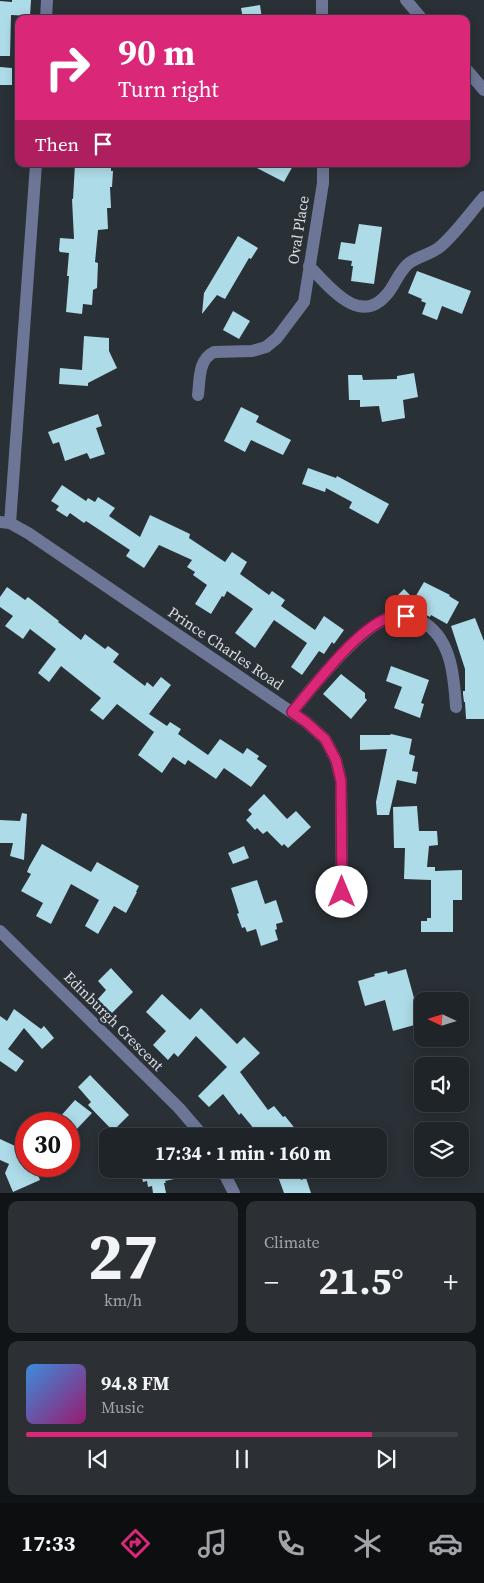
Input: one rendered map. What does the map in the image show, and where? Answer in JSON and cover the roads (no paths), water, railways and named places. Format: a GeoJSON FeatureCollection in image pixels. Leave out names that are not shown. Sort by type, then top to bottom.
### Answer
{"type":"FeatureCollection","features":[{"type":"Feature","properties":{"kind":"street"},"geometry":{"type":"LineString","coordinates":[[46,15],[48,0]]}},
{"type":"Feature","properties":{"kind":"street"},"geometry":{"type":"LineString","coordinates":[[322,0],[322,15]]}},
{"type":"Feature","properties":{"kind":"street"},"geometry":{"type":"LineString","coordinates":[[406,0],[419,15]]}},
{"type":"Feature","properties":{"kind":"street"},"geometry":{"type":"LineString","coordinates":[[470,74],[484,90]]}},
{"type":"Feature","properties":{"kind":"street"},"geometry":{"type":"LineString","coordinates":[[5,523],[36,167]]}},
{"type":"Feature","properties":{"kind":"street","name":"Oval Place"},"geometry":{"type":"LineString","coordinates":[[198,395],[201,370],[204,360],[209,355],[214,352],[252,350],[266,347],[277,338],[304,302],[324,167]]}},
{"type":"Feature","properties":{"kind":"street"},"geometry":{"type":"LineString","coordinates":[[309,266],[336,295],[356,305],[370,306],[381,300],[408,264],[430,254],[441,246],[484,197]]}},
{"type":"Feature","properties":{"kind":"street","name":"Prince Charles Road"},"geometry":{"type":"LineString","coordinates":[[5,523],[28,533],[292,712],[325,739],[336,760],[341,781],[342,892]]}},
{"type":"Feature","properties":{"kind":"street"},"geometry":{"type":"LineString","coordinates":[[292,712],[346,650],[367,630],[394,616],[406,616],[420,620],[433,629],[447,653],[454,673],[456,707]]}},
{"type":"Feature","properties":{"kind":"street","name":"Edinburgh Crescent"},"geometry":{"type":"LineString","coordinates":[[0,931],[179,1108],[196,1128]]}},
{"type":"Feature","properties":{"kind":"street"},"geometry":{"type":"LineString","coordinates":[[226,1178],[234,1193]]}}]}
